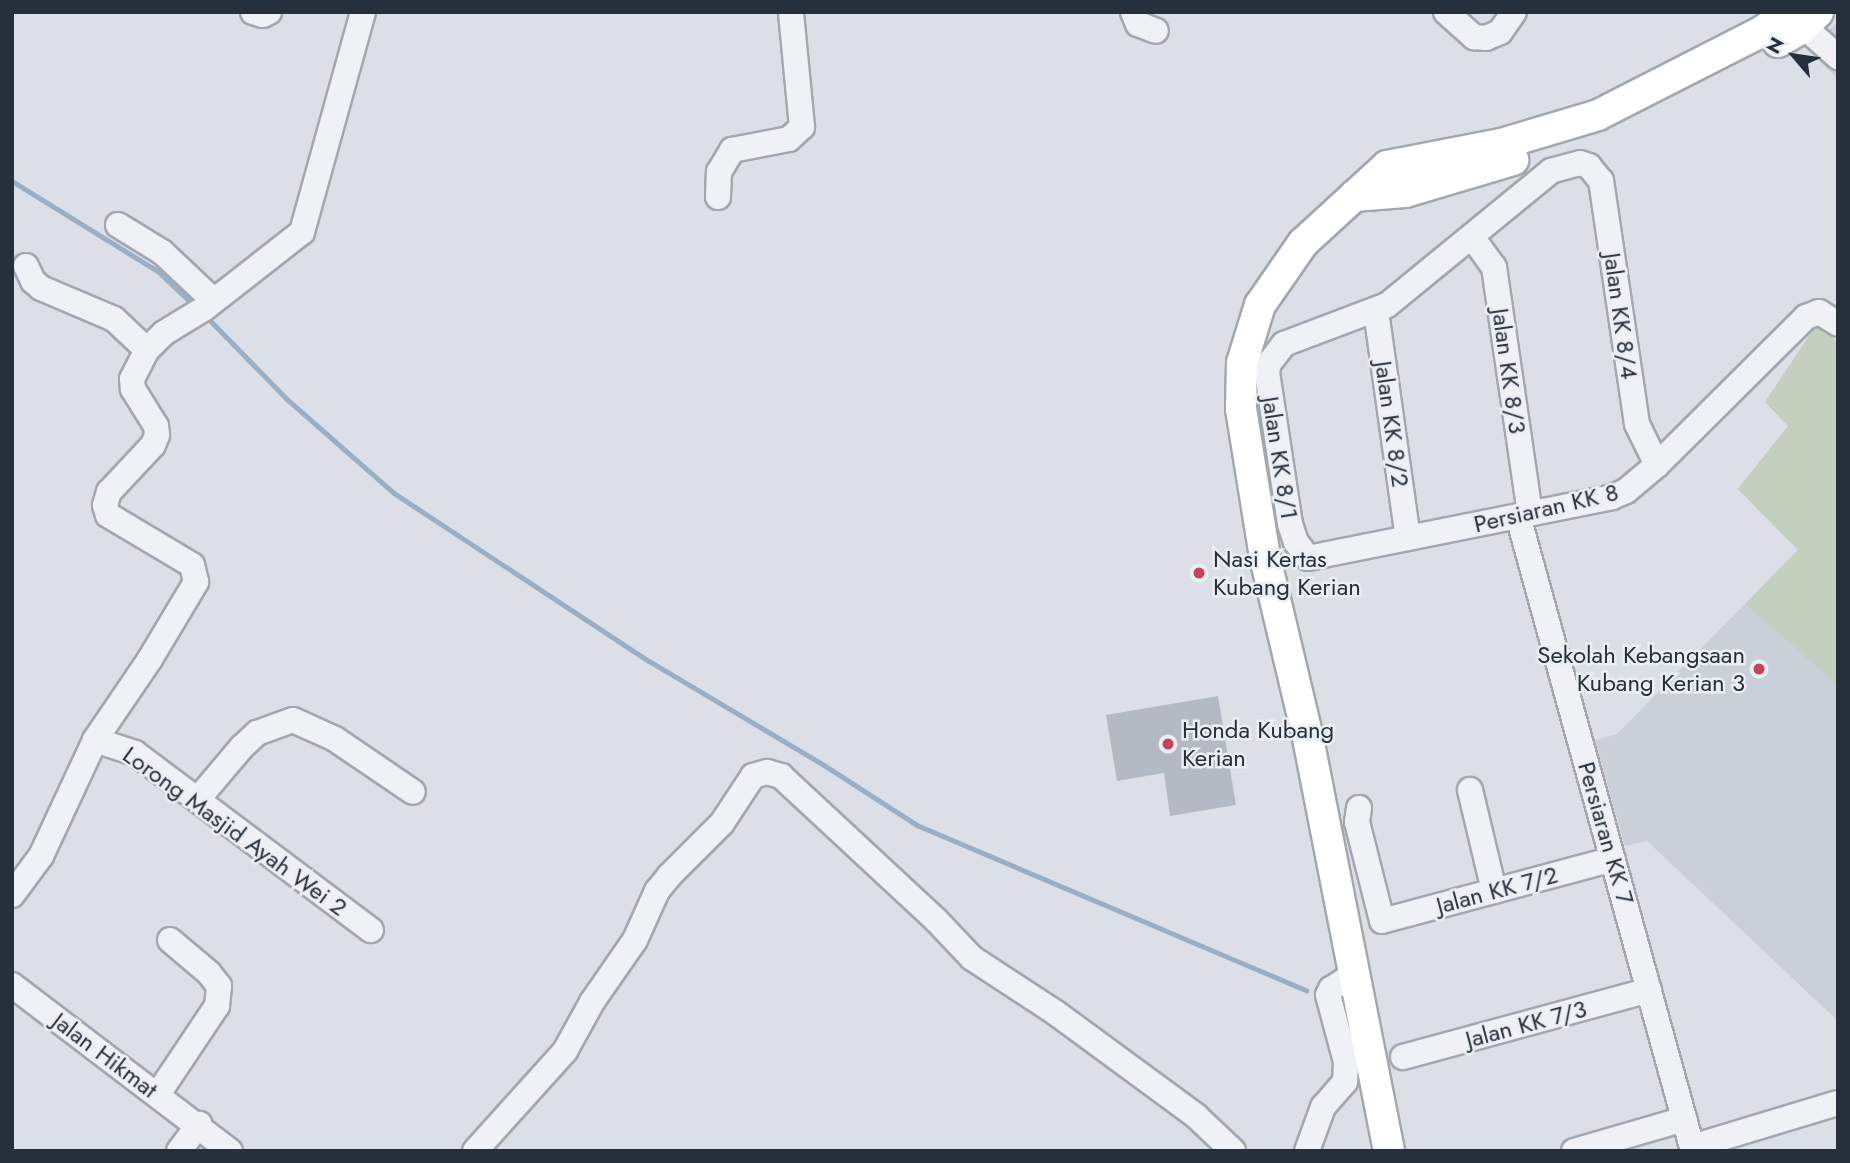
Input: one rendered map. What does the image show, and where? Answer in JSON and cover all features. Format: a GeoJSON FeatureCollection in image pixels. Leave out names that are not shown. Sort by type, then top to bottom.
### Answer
{"type":"FeatureCollection","features":[{"type":"Feature","properties":{"kind":"main road"},"geometry":{"type":"LineString","coordinates":[[1389,1151],[1309,742],[1265,557],[1241,410],[1242,363],[1261,305],[1303,243],[1387,166],[1501,144],[1598,115],[1761,32],[1807,16]]}},
{"type":"Feature","properties":{"kind":"street"},"geometry":{"type":"LineString","coordinates":[[253,12],[263,15],[270,12]]}},
{"type":"Feature","properties":{"kind":"street"},"geometry":{"type":"LineString","coordinates":[[12,895],[41,856],[95,740],[150,659],[197,582],[192,565],[108,515],[105,505],[109,492],[153,445],[157,435],[156,426],[133,389],[132,379],[147,350],[302,232],[346,63],[363,12]]}},
{"type":"Feature","properties":{"kind":"street"},"geometry":{"type":"LineString","coordinates":[[718,197],[719,172],[732,150],[789,139],[802,127],[791,12]]}},
{"type":"Feature","properties":{"kind":"street"},"geometry":{"type":"LineString","coordinates":[[1133,12],[1138,24],[1156,30]]}},
{"type":"Feature","properties":{"kind":"street"},"geometry":{"type":"LineString","coordinates":[[1446,12],[1474,37],[1486,38],[1500,32],[1514,12]]}},
{"type":"Feature","properties":{"kind":"street"},"geometry":{"type":"LineString","coordinates":[[1807,16],[1830,35],[1835,55]]}},
{"type":"Feature","properties":{"kind":"street","name":"Jalan KK 8/4"},"geometry":{"type":"LineString","coordinates":[[1472,237],[1551,171],[1571,163],[1589,166],[1601,181],[1637,424],[1657,465]]}},
{"type":"Feature","properties":{"kind":"street"},"geometry":{"type":"LineString","coordinates":[[118,225],[162,252],[202,309]]}},
{"type":"Feature","properties":{"kind":"street"},"geometry":{"type":"LineString","coordinates":[[1376,311],[1472,237]]}},
{"type":"Feature","properties":{"kind":"street","name":"Jalan KK 8/3"},"geometry":{"type":"LineString","coordinates":[[1472,237],[1494,267],[1524,514]]}},
{"type":"Feature","properties":{"kind":"street"},"geometry":{"type":"LineString","coordinates":[[26,266],[33,281],[41,288],[114,319],[147,350]]}},
{"type":"Feature","properties":{"kind":"street","name":"Jalan KK 8/1"},"geometry":{"type":"LineString","coordinates":[[1308,558],[1296,542],[1290,524],[1267,372],[1273,355],[1284,344],[1376,311]]}},
{"type":"Feature","properties":{"kind":"street","name":"Jalan KK 8/2"},"geometry":{"type":"LineString","coordinates":[[1376,311],[1408,538]]}},
{"type":"Feature","properties":{"kind":"street","name":"Persiaran KK 8"},"geometry":{"type":"LineString","coordinates":[[1308,558],[1612,497],[1638,484],[1807,317],[1819,312],[1838,324]]}},
{"type":"Feature","properties":{"kind":"street","name":"Persiaran KK 7"},"geometry":{"type":"LineString","coordinates":[[1524,514],[1613,859],[1693,1149]]}},
{"type":"Feature","properties":{"kind":"street"},"geometry":{"type":"LineString","coordinates":[[198,800],[257,733],[293,720],[335,739],[413,792]]}},
{"type":"Feature","properties":{"kind":"street","name":"Lorong Masjid Ayah Wei 2"},"geometry":{"type":"LineString","coordinates":[[95,740],[135,753],[371,930]]}},
{"type":"Feature","properties":{"kind":"street"},"geometry":{"type":"LineString","coordinates":[[475,1151],[565,1051],[592,1002],[635,940],[657,891],[722,823],[753,776],[767,772],[781,776],[936,920],[972,958],[1056,1013],[1196,1116],[1233,1151]]}},
{"type":"Feature","properties":{"kind":"street"},"geometry":{"type":"LineString","coordinates":[[1470,790],[1494,891]]}},
{"type":"Feature","properties":{"kind":"street","name":"Jalan KK 7/2"},"geometry":{"type":"LineString","coordinates":[[1359,808],[1357,821],[1382,921],[1613,859]]}},
{"type":"Feature","properties":{"kind":"street"},"geometry":{"type":"LineString","coordinates":[[158,1094],[217,1006],[219,986],[209,973],[170,940]]}},
{"type":"Feature","properties":{"kind":"street"},"geometry":{"type":"LineString","coordinates":[[1307,1151],[1323,1107],[1345,1082],[1346,1062],[1328,995],[1331,989],[1354,974]]}},
{"type":"Feature","properties":{"kind":"street","name":"Jalan Hikmat"},"geometry":{"type":"LineString","coordinates":[[12,985],[199,1124],[230,1151]]}},
{"type":"Feature","properties":{"kind":"street","name":"Jalan KK 7/3"},"geometry":{"type":"LineString","coordinates":[[1403,1058],[1649,990]]}},
{"type":"Feature","properties":{"kind":"street"},"geometry":{"type":"LineString","coordinates":[[1693,1149],[1838,1102]]}},
{"type":"Feature","properties":{"kind":"street"},"geometry":{"type":"LineString","coordinates":[[1574,1151],[1685,1119]]}},
{"type":"Feature","properties":{"kind":"street"},"geometry":{"type":"LineString","coordinates":[[179,1151],[199,1124]]}},
{"type":"Feature","properties":{"kind":"shaded area"},"geometry":{"type":"Polygon","coordinates":[[[1838,21],[1838,79],[1809,51],[1838,21]]]}},
{"type":"Feature","properties":{"kind":"shaded area","name":"Sekolah Kebangsaan Kubang Kerian 3"},"geometry":{"type":"Polygon","coordinates":[[[1838,343],[1838,1021],[1647,841],[1625,846],[1595,740],[1617,734],[1798,550],[1738,489],[1788,426],[1765,402],[1838,343]]]}},
{"type":"Feature","properties":{"kind":"green space"},"geometry":{"type":"Polygon","coordinates":[[[1818,322],[1838,343],[1838,685],[1745,604],[1798,550],[1738,489],[1788,426],[1765,402],[1818,322]]]}},
{"type":"Feature","properties":{"kind":"building","name":"Honda Kubang Kerian"},"geometry":{"type":"Polygon","coordinates":[[[1218,696],[1236,805],[1170,816],[1164,773],[1117,781],[1106,715],[1218,696]]]}},
{"type":"Feature","properties":{"kind":"waterway"},"geometry":{"type":"LineString","coordinates":[[12,181],[158,271],[194,305]]}},
{"type":"Feature","properties":{"kind":"waterway"},"geometry":{"type":"LineString","coordinates":[[206,316],[287,399],[394,493],[649,661],[824,765],[917,825],[1306,990]]}},
{"type":"Feature","properties":{"kind":"place","name":"Nasi Kertas Kubang Kerian"},"geometry":{"type":"Point","coordinates":[1199,573]}},
{"type":"Feature","properties":{"kind":"place","name":"Sekolah Kebangsaan Kubang Kerian 3"},"geometry":{"type":"Point","coordinates":[1759,669]}},
{"type":"Feature","properties":{"kind":"place","name":"Honda Kubang Kerian"},"geometry":{"type":"Point","coordinates":[1168,744]}}]}
